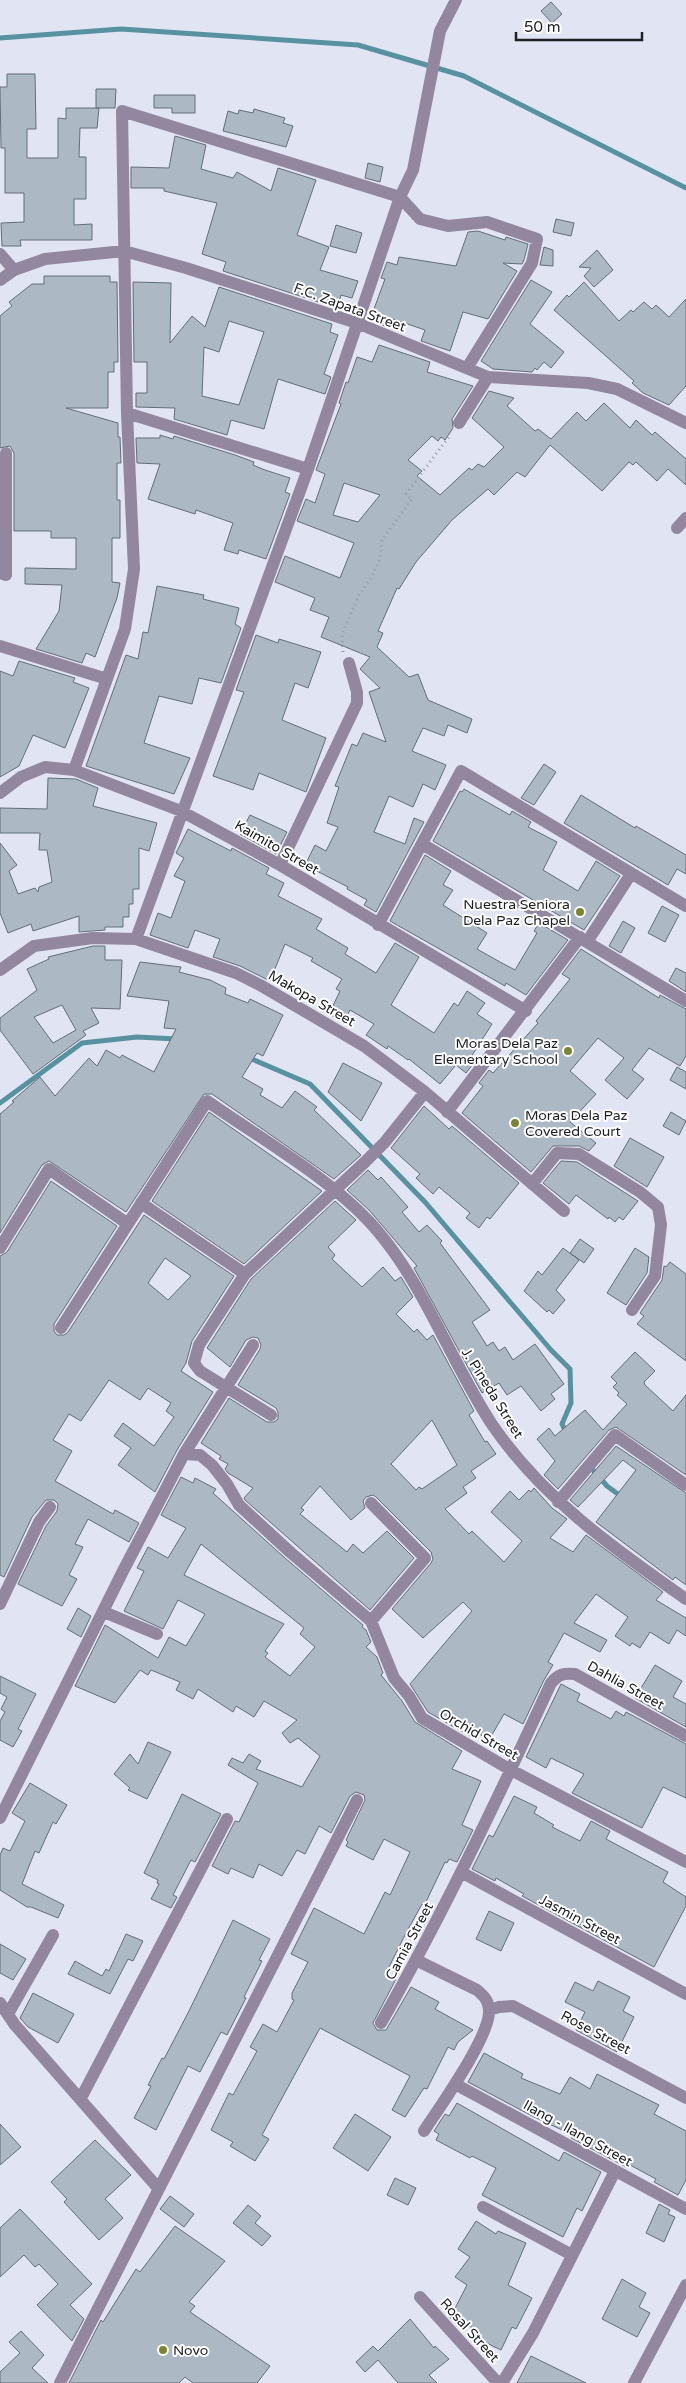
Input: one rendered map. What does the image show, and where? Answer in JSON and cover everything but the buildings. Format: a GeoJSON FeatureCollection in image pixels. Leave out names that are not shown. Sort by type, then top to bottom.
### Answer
{"type":"FeatureCollection","features":[{"type":"Feature","properties":{"kind":"street"},"geometry":{"type":"LineString","coordinates":[[136,939],[181,811],[308,469],[400,196],[413,170],[440,31],[456,0]]}},
{"type":"Feature","properties":{"kind":"street"},"geometry":{"type":"LineString","coordinates":[[74,770],[125,628],[134,570],[128,413],[122,111],[400,196],[420,219],[448,226],[487,222],[537,238],[532,263],[467,368]]}},
{"type":"Feature","properties":{"kind":"street","name":"F.C. Zapata Street"},"geometry":{"type":"LineString","coordinates":[[0,280],[14,270],[45,259],[124,251],[186,268],[357,323],[488,377],[588,383],[617,389],[686,423]]}},
{"type":"Feature","properties":{"kind":"street"},"geometry":{"type":"LineString","coordinates":[[0,254],[14,270]]}},
{"type":"Feature","properties":{"kind":"street"},"geometry":{"type":"LineString","coordinates":[[459,423],[488,377]]}},
{"type":"Feature","properties":{"kind":"street"},"geometry":{"type":"LineString","coordinates":[[128,413],[308,469]]}},
{"type":"Feature","properties":{"kind":"street"},"geometry":{"type":"LineString","coordinates":[[0,573],[6,575],[6,453]]}},
{"type":"Feature","properties":{"kind":"street"},"geometry":{"type":"LineString","coordinates":[[677,528],[686,518]]}},
{"type":"Feature","properties":{"kind":"street"},"geometry":{"type":"LineString","coordinates":[[0,646],[107,679]]}},
{"type":"Feature","properties":{"kind":"street"},"geometry":{"type":"LineString","coordinates":[[280,865],[357,703],[357,692],[349,663]]}},
{"type":"Feature","properties":{"kind":"street","name":"Kaimito Street"},"geometry":{"type":"LineString","coordinates":[[0,792],[20,778],[45,767],[74,770],[181,811],[280,865],[378,925],[526,1011]]}},
{"type":"Feature","properties":{"kind":"street"},"geometry":{"type":"LineString","coordinates":[[378,925],[461,771],[686,906]]}},
{"type":"Feature","properties":{"kind":"street"},"geometry":{"type":"LineString","coordinates":[[422,844],[686,1001]]}},
{"type":"Feature","properties":{"kind":"street"},"geometry":{"type":"LineString","coordinates":[[447,1112],[584,940],[631,874]]}},
{"type":"Feature","properties":{"kind":"street","name":"Makopa Street"},"geometry":{"type":"LineString","coordinates":[[0,970],[34,946],[94,938],[136,939],[236,974],[260,985],[364,1046],[425,1092],[564,1212]]}},
{"type":"Feature","properties":{"kind":"street"},"geometry":{"type":"LineString","coordinates":[[272,1415],[200,1371],[194,1363],[198,1345],[245,1274],[385,1142],[425,1092]]}},
{"type":"Feature","properties":{"kind":"street","name":"J. Pineda Street"},"geometry":{"type":"LineString","coordinates":[[141,1202],[207,1101],[335,1190],[380,1233],[399,1259],[491,1422],[516,1457],[558,1502],[597,1535],[686,1598]]}},
{"type":"Feature","properties":{"kind":"street"},"geometry":{"type":"LineString","coordinates":[[532,1184],[558,1153],[571,1152],[579,1154],[640,1192],[658,1207],[661,1226],[655,1276],[632,1310]]}},
{"type":"Feature","properties":{"kind":"street"},"geometry":{"type":"LineString","coordinates":[[0,1248],[49,1170],[128,1224]]}},
{"type":"Feature","properties":{"kind":"street"},"geometry":{"type":"LineString","coordinates":[[60,1328],[141,1202],[245,1274]]}},
{"type":"Feature","properties":{"kind":"street"},"geometry":{"type":"LineString","coordinates":[[0,1818],[184,1454],[254,1345]]}},
{"type":"Feature","properties":{"kind":"street"},"geometry":{"type":"LineString","coordinates":[[558,1502],[615,1435],[686,1485]]}},
{"type":"Feature","properties":{"kind":"street","name":"Orchid Street"},"geometry":{"type":"LineString","coordinates":[[184,1454],[200,1455],[212,1465],[227,1484],[239,1505],[290,1552],[371,1621],[394,1678],[409,1696],[422,1718],[511,1770],[686,1862]]}},
{"type":"Feature","properties":{"kind":"street"},"geometry":{"type":"LineString","coordinates":[[371,1503],[426,1558],[371,1621]]}},
{"type":"Feature","properties":{"kind":"street"},"geometry":{"type":"LineString","coordinates":[[0,1604],[39,1522],[50,1507]]}},
{"type":"Feature","properties":{"kind":"street"},"geometry":{"type":"LineString","coordinates":[[104,1612],[157,1634]]}},
{"type":"Feature","properties":{"kind":"street","name":"Dahlia Street"},"geometry":{"type":"LineString","coordinates":[[461,1872],[552,1683],[558,1675],[564,1673],[575,1674],[686,1736]]}},
{"type":"Feature","properties":{"kind":"street"},"geometry":{"type":"LineString","coordinates":[[60,2383],[357,1800]]}},
{"type":"Feature","properties":{"kind":"street"},"geometry":{"type":"LineString","coordinates":[[81,2098],[227,1819]]}},
{"type":"Feature","properties":{"kind":"street","name":"Camia Street"},"geometry":{"type":"LineString","coordinates":[[381,2023],[461,1872]]}},
{"type":"Feature","properties":{"kind":"street","name":"Jasmin Street"},"geometry":{"type":"LineString","coordinates":[[461,1872],[686,1994]]}},
{"type":"Feature","properties":{"kind":"street"},"geometry":{"type":"LineString","coordinates":[[8,2014],[53,1935]]}},
{"type":"Feature","properties":{"kind":"street"},"geometry":{"type":"LineString","coordinates":[[416,1960],[478,1990],[486,1997],[489,2010],[484,2030],[455,2084],[424,2131]]}},
{"type":"Feature","properties":{"kind":"street"},"geometry":{"type":"LineString","coordinates":[[0,2003],[15,2025],[158,2188]]}},
{"type":"Feature","properties":{"kind":"street","name":"Rose Street"},"geometry":{"type":"LineString","coordinates":[[489,2010],[513,2006],[686,2098]]}},
{"type":"Feature","properties":{"kind":"street","name":"Ilang - Ilang Street"},"geometry":{"type":"LineString","coordinates":[[455,2084],[686,2209]]}},
{"type":"Feature","properties":{"kind":"street"},"geometry":{"type":"LineString","coordinates":[[500,2383],[533,2333],[615,2171]]}},
{"type":"Feature","properties":{"kind":"street"},"geometry":{"type":"LineString","coordinates":[[483,2207],[572,2255]]}},
{"type":"Feature","properties":{"kind":"street"},"geometry":{"type":"LineString","coordinates":[[634,2383],[686,2285]]}},
{"type":"Feature","properties":{"kind":"street","name":"Rosal Street"},"geometry":{"type":"LineString","coordinates":[[420,2297],[500,2383]]}},
{"type":"Feature","properties":{"kind":"path"},"geometry":{"type":"LineString","coordinates":[[349,663],[342,650],[342,635],[358,595],[372,577],[380,558],[382,540],[412,499],[406,494],[459,423]]}},
{"type":"Feature","properties":{"kind":"waterway"},"geometry":{"type":"LineString","coordinates":[[0,38],[121,29],[358,45],[464,76],[686,188]]}},
{"type":"Feature","properties":{"kind":"waterway"},"geometry":{"type":"LineString","coordinates":[[0,1103],[82,1043],[137,1037],[177,1039]]}},
{"type":"Feature","properties":{"kind":"waterway"},"geometry":{"type":"LineString","coordinates":[[247,1057],[310,1084],[425,1202],[551,1350],[570,1369],[571,1403],[562,1424],[566,1432]]}},
{"type":"Feature","properties":{"kind":"waterway"},"geometry":{"type":"LineString","coordinates":[[593,1470],[607,1486],[622,1497]]}},
{"type":"Feature","properties":{"kind":"place","name":"Nuestra Seniora Dela Paz Chapel"},"geometry":{"type":"Point","coordinates":[580,912]}},
{"type":"Feature","properties":{"kind":"place","name":"Moras Dela Paz Elementary School"},"geometry":{"type":"Point","coordinates":[568,1051]}},
{"type":"Feature","properties":{"kind":"place","name":"Moras Dela Paz Covered Court"},"geometry":{"type":"Point","coordinates":[515,1123]}},
{"type":"Feature","properties":{"kind":"place","name":"Novo"},"geometry":{"type":"Point","coordinates":[163,2350]}}]}
